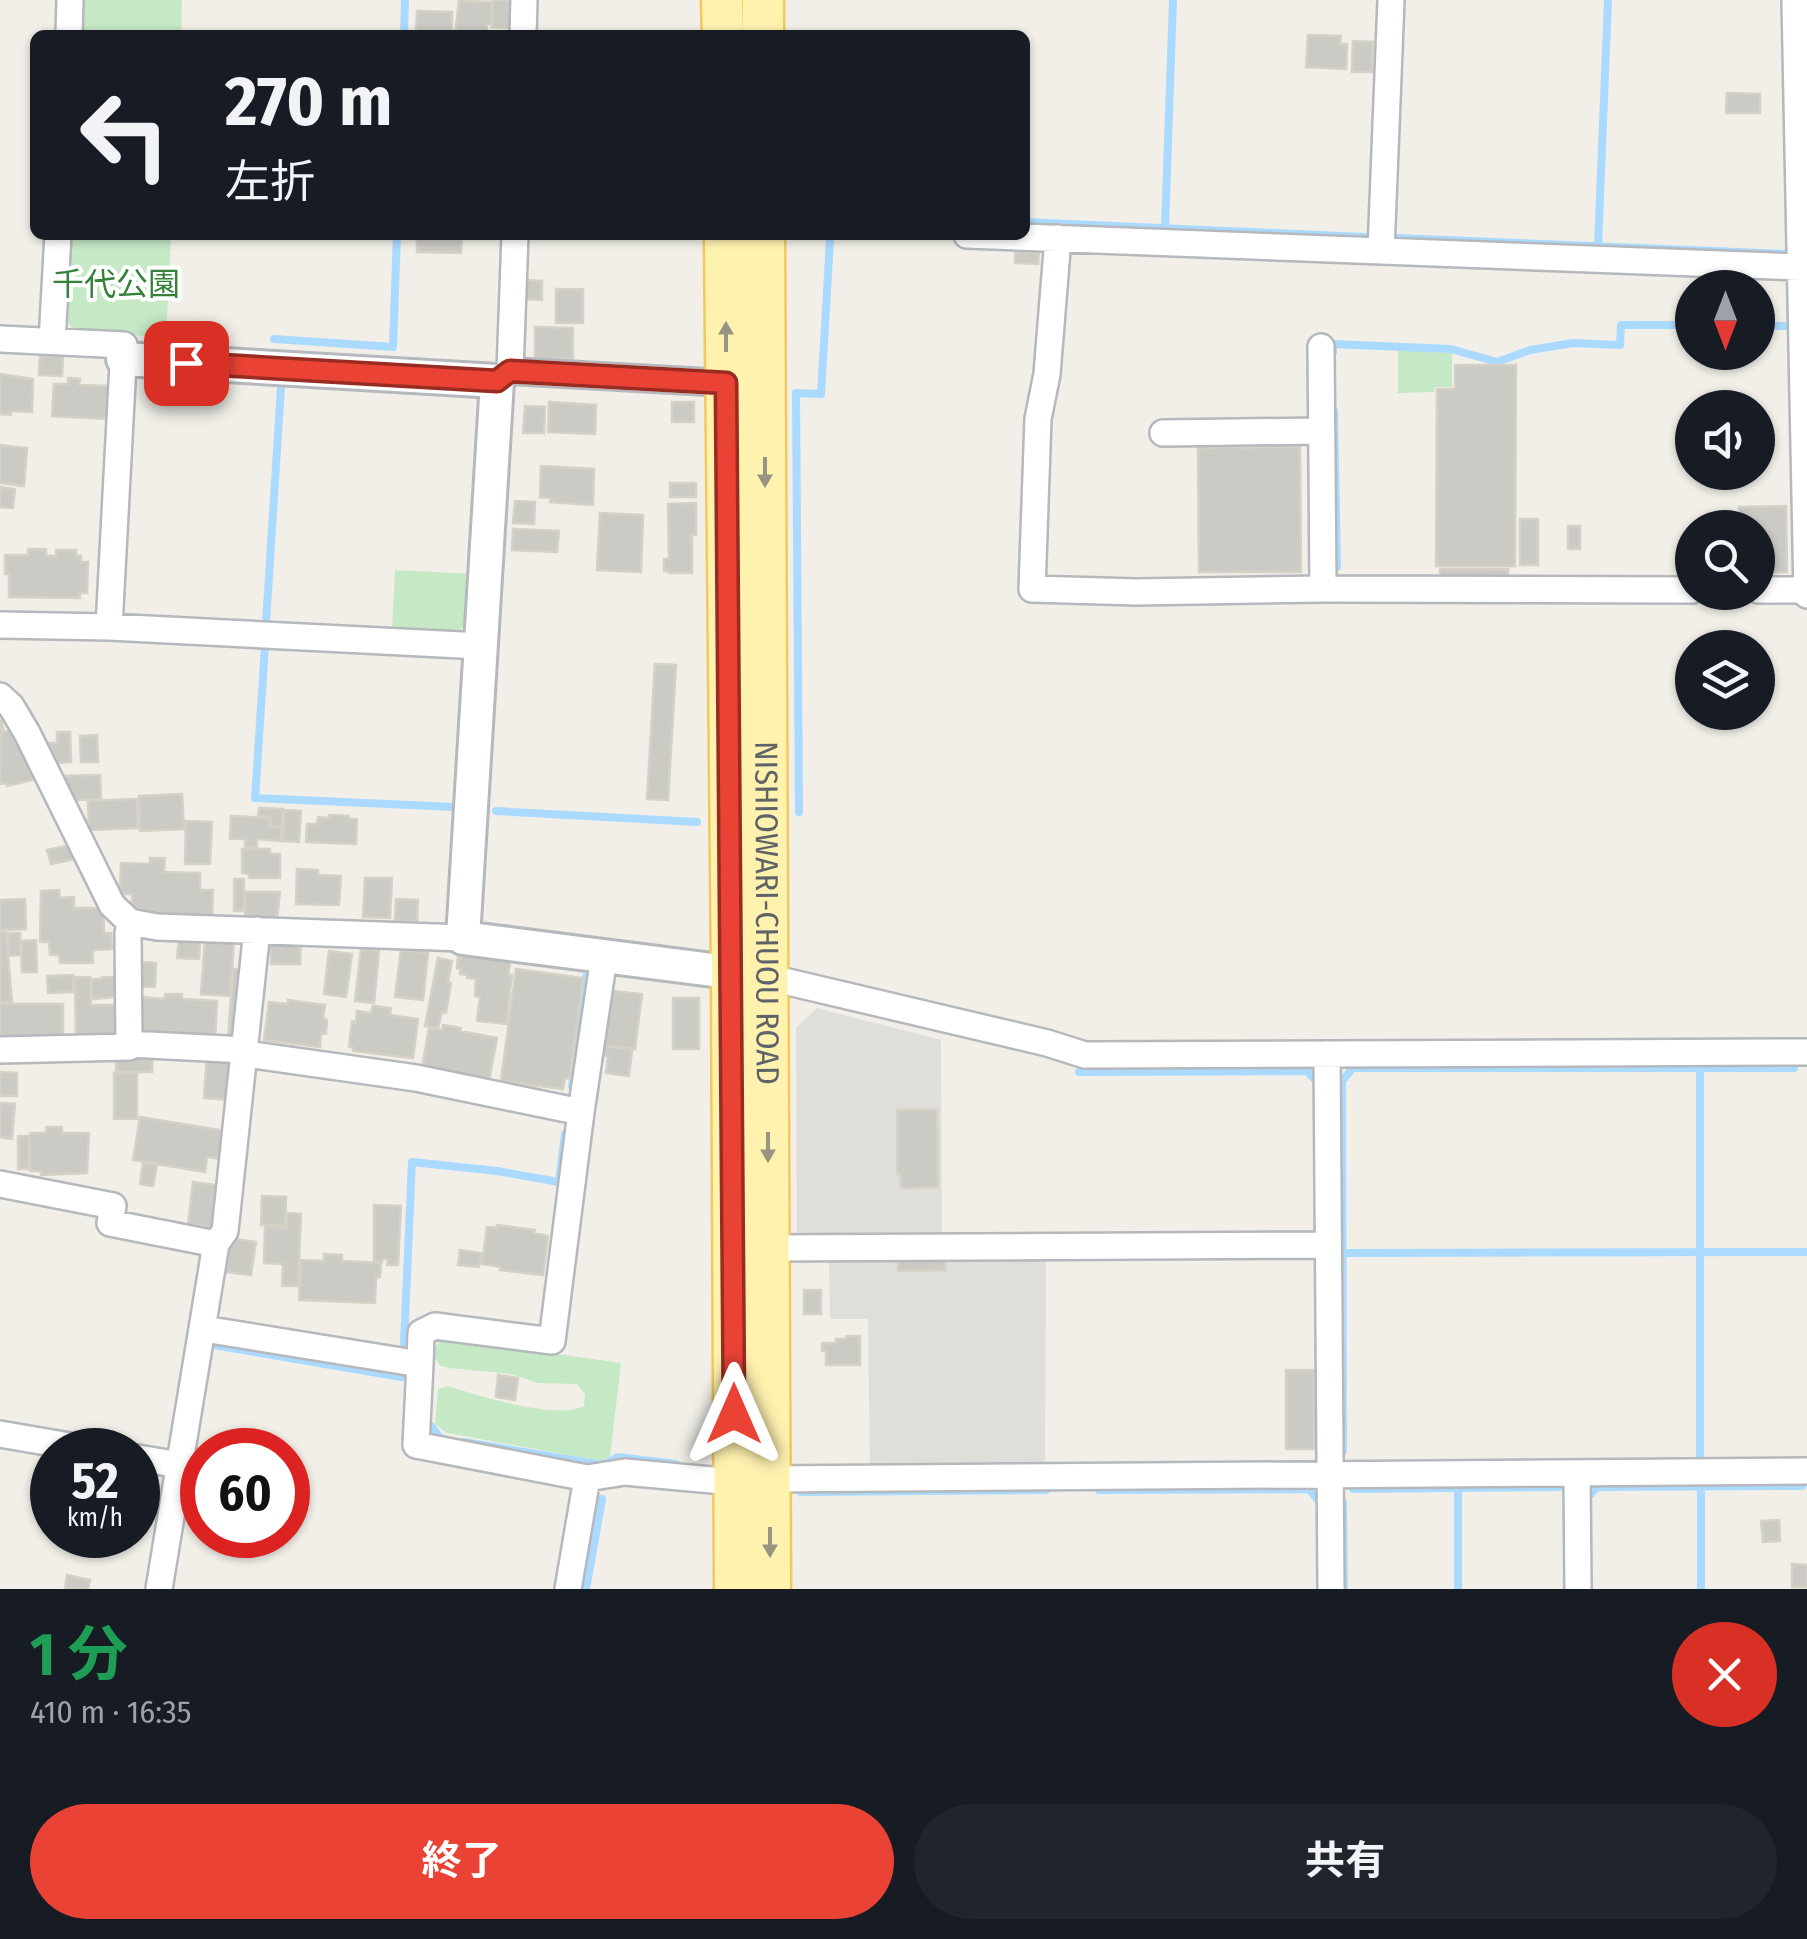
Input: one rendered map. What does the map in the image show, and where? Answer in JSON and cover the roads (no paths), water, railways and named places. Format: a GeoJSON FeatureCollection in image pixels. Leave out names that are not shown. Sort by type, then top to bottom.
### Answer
{"type":"FeatureCollection","features":[{"type":"Feature","properties":{"kind":"main road"},"geometry":{"type":"LineString","coordinates":[[722,0],[723,30]]}},
{"type":"Feature","properties":{"kind":"main road"},"geometry":{"type":"LineString","coordinates":[[762,0],[763,30]]}},
{"type":"Feature","properties":{"kind":"main road","name":"NISHIOWARI-CHUOU ROAD"},"geometry":{"type":"LineString","coordinates":[[726,240],[726,383],[750,975],[768,1248],[752,1480],[735,1589]]}},
{"type":"Feature","properties":{"kind":"main road","name":"NISHIOWARI-CHUOU ROAD"},"geometry":{"type":"LineString","coordinates":[[764,240],[750,975],[752,1480],[770,1589]]}},
{"type":"Feature","properties":{"kind":"street"},"geometry":{"type":"LineString","coordinates":[[68,30],[70,0]]}},
{"type":"Feature","properties":{"kind":"street"},"geometry":{"type":"LineString","coordinates":[[523,30],[524,0]]}},
{"type":"Feature","properties":{"kind":"street"},"geometry":{"type":"LineString","coordinates":[[1380,251],[1391,0]]}},
{"type":"Feature","properties":{"kind":"street"},"geometry":{"type":"LineString","coordinates":[[1775,591],[1807,592],[1795,0]]}},
{"type":"Feature","properties":{"kind":"street"},"geometry":{"type":"LineString","coordinates":[[1030,237],[1800,267]]}},
{"type":"Feature","properties":{"kind":"street"},"geometry":{"type":"LineString","coordinates":[[1058,238],[1048,374],[1038,418],[1032,589],[1675,590]]}},
{"type":"Feature","properties":{"kind":"street"},"geometry":{"type":"LineString","coordinates":[[52,342],[58,240]]}},
{"type":"Feature","properties":{"kind":"street"},"geometry":{"type":"LineString","coordinates":[[463,938],[481,646],[515,240]]}},
{"type":"Feature","properties":{"kind":"street"},"geometry":{"type":"LineString","coordinates":[[0,339],[124,345],[109,627]]}},
{"type":"Feature","properties":{"kind":"street"},"geometry":{"type":"LineString","coordinates":[[1321,346],[1323,589]]}},
{"type":"Feature","properties":{"kind":"street"},"geometry":{"type":"LineString","coordinates":[[123,359],[726,383]]}},
{"type":"Feature","properties":{"kind":"street"},"geometry":{"type":"LineString","coordinates":[[1163,434],[1322,431]]}},
{"type":"Feature","properties":{"kind":"street"},"geometry":{"type":"LineString","coordinates":[[0,624],[481,646]]}},
{"type":"Feature","properties":{"kind":"street"},"geometry":{"type":"LineString","coordinates":[[0,696],[27,732],[112,905],[130,922],[157,927],[463,938],[750,975],[1048,1043],[1085,1056],[1807,1052]]}},
{"type":"Feature","properties":{"kind":"street"},"geometry":{"type":"LineString","coordinates":[[0,1050],[129,1047],[130,922]]}},
{"type":"Feature","properties":{"kind":"street"},"geometry":{"type":"LineString","coordinates":[[187,1428],[216,1244],[226,1231],[258,930]]}},
{"type":"Feature","properties":{"kind":"street"},"geometry":{"type":"LineString","coordinates":[[604,957],[552,1341],[435,1326],[421,1334],[416,1444],[587,1478],[625,1472],[752,1480],[1807,1472]]}},
{"type":"Feature","properties":{"kind":"street"},"geometry":{"type":"LineString","coordinates":[[129,1044],[246,1052],[416,1078],[581,1112]]}},
{"type":"Feature","properties":{"kind":"street"},"geometry":{"type":"LineString","coordinates":[[1327,1054],[1331,1589]]}},
{"type":"Feature","properties":{"kind":"street"},"geometry":{"type":"LineString","coordinates":[[0,1184],[113,1206],[110,1223],[216,1244]]}},
{"type":"Feature","properties":{"kind":"street"},"geometry":{"type":"LineString","coordinates":[[768,1248],[1328,1245]]}},
{"type":"Feature","properties":{"kind":"street"},"geometry":{"type":"LineString","coordinates":[[204,1329],[420,1364]]}},
{"type":"Feature","properties":{"kind":"street"},"geometry":{"type":"LineString","coordinates":[[0,1434],[30,1439]]}},
{"type":"Feature","properties":{"kind":"street"},"geometry":{"type":"LineString","coordinates":[[159,1589],[180,1465],[160,1462]]}},
{"type":"Feature","properties":{"kind":"street"},"geometry":{"type":"LineString","coordinates":[[1577,1473],[1578,1589]]}},
{"type":"Feature","properties":{"kind":"street"},"geometry":{"type":"LineString","coordinates":[[568,1589],[587,1478]]}},
{"type":"Feature","properties":{"kind":"waterway"},"geometry":{"type":"LineString","coordinates":[[404,30],[405,0]]}},
{"type":"Feature","properties":{"kind":"waterway"},"geometry":{"type":"LineString","coordinates":[[1165,228],[1173,0]]}},
{"type":"Feature","properties":{"kind":"waterway"},"geometry":{"type":"LineString","coordinates":[[1598,246],[1608,0]]}},
{"type":"Feature","properties":{"kind":"waterway"},"geometry":{"type":"LineString","coordinates":[[1030,222],[1364,237]]}},
{"type":"Feature","properties":{"kind":"waterway"},"geometry":{"type":"LineString","coordinates":[[1397,238],[1789,254]]}},
{"type":"Feature","properties":{"kind":"waterway"},"geometry":{"type":"LineString","coordinates":[[274,339],[393,347],[397,240]]}},
{"type":"Feature","properties":{"kind":"waterway"},"geometry":{"type":"LineString","coordinates":[[799,812],[796,393],[821,394],[830,240]]}},
{"type":"Feature","properties":{"kind":"waterway"},"geometry":{"type":"LineString","coordinates":[[1333,352],[1333,344],[1451,349],[1497,362],[1530,350],[1573,343],[1620,345],[1621,325],[1675,325]]}},
{"type":"Feature","properties":{"kind":"waterway"},"geometry":{"type":"LineString","coordinates":[[1775,326],[1791,326]]}},
{"type":"Feature","properties":{"kind":"waterway"},"geometry":{"type":"LineString","coordinates":[[266,623],[281,387]]}},
{"type":"Feature","properties":{"kind":"waterway"},"geometry":{"type":"LineString","coordinates":[[1334,411],[1337,567]]}},
{"type":"Feature","properties":{"kind":"waterway"},"geometry":{"type":"LineString","coordinates":[[265,646],[255,798],[454,807]]}},
{"type":"Feature","properties":{"kind":"waterway"},"geometry":{"type":"LineString","coordinates":[[496,811],[697,822]]}},
{"type":"Feature","properties":{"kind":"waterway"},"geometry":{"type":"LineString","coordinates":[[572,1086],[586,977]]}},
{"type":"Feature","properties":{"kind":"waterway"},"geometry":{"type":"LineString","coordinates":[[1700,1067],[1700,1464]]}},
{"type":"Feature","properties":{"kind":"waterway"},"geometry":{"type":"LineString","coordinates":[[1343,1451],[1342,1081],[1353,1068],[1794,1068]]}},
{"type":"Feature","properties":{"kind":"waterway"},"geometry":{"type":"LineString","coordinates":[[1079,1072],[1307,1071],[1318,1083]]}},
{"type":"Feature","properties":{"kind":"waterway"},"geometry":{"type":"LineString","coordinates":[[404,1343],[412,1162],[559,1182],[565,1134]]}},
{"type":"Feature","properties":{"kind":"waterway"},"geometry":{"type":"LineString","coordinates":[[1343,1253],[1807,1252]]}},
{"type":"Feature","properties":{"kind":"waterway"},"geometry":{"type":"LineString","coordinates":[[214,1345],[401,1377]]}},
{"type":"Feature","properties":{"kind":"waterway"},"geometry":{"type":"LineString","coordinates":[[431,1426],[445,1439]]}},
{"type":"Feature","properties":{"kind":"waterway"},"geometry":{"type":"LineString","coordinates":[[464,1442],[603,1465],[618,1457],[676,1464]]}},
{"type":"Feature","properties":{"kind":"waterway"},"geometry":{"type":"LineString","coordinates":[[1701,1486],[1701,1589]]}},
{"type":"Feature","properties":{"kind":"waterway"},"geometry":{"type":"LineString","coordinates":[[1588,1505],[1587,1498],[1597,1487],[1802,1486]]}},
{"type":"Feature","properties":{"kind":"waterway"},"geometry":{"type":"LineString","coordinates":[[1353,1489],[1560,1487]]}},
{"type":"Feature","properties":{"kind":"waterway"},"geometry":{"type":"LineString","coordinates":[[1458,1488],[1458,1589]]}},
{"type":"Feature","properties":{"kind":"waterway"},"geometry":{"type":"LineString","coordinates":[[1099,1490],[1309,1489],[1318,1500]]}},
{"type":"Feature","properties":{"kind":"waterway"},"geometry":{"type":"LineString","coordinates":[[801,1492],[1046,1490]]}},
{"type":"Feature","properties":{"kind":"waterway"},"geometry":{"type":"LineString","coordinates":[[586,1589],[602,1499]]}},
{"type":"Feature","properties":{"kind":"waterway"},"geometry":{"type":"LineString","coordinates":[[1343,1502],[1344,1589]]}},
{"type":"Feature","properties":{"kind":"park label","name":"千代公園"},"geometry":{"type":"Point","coordinates":[116,284]}}]}
